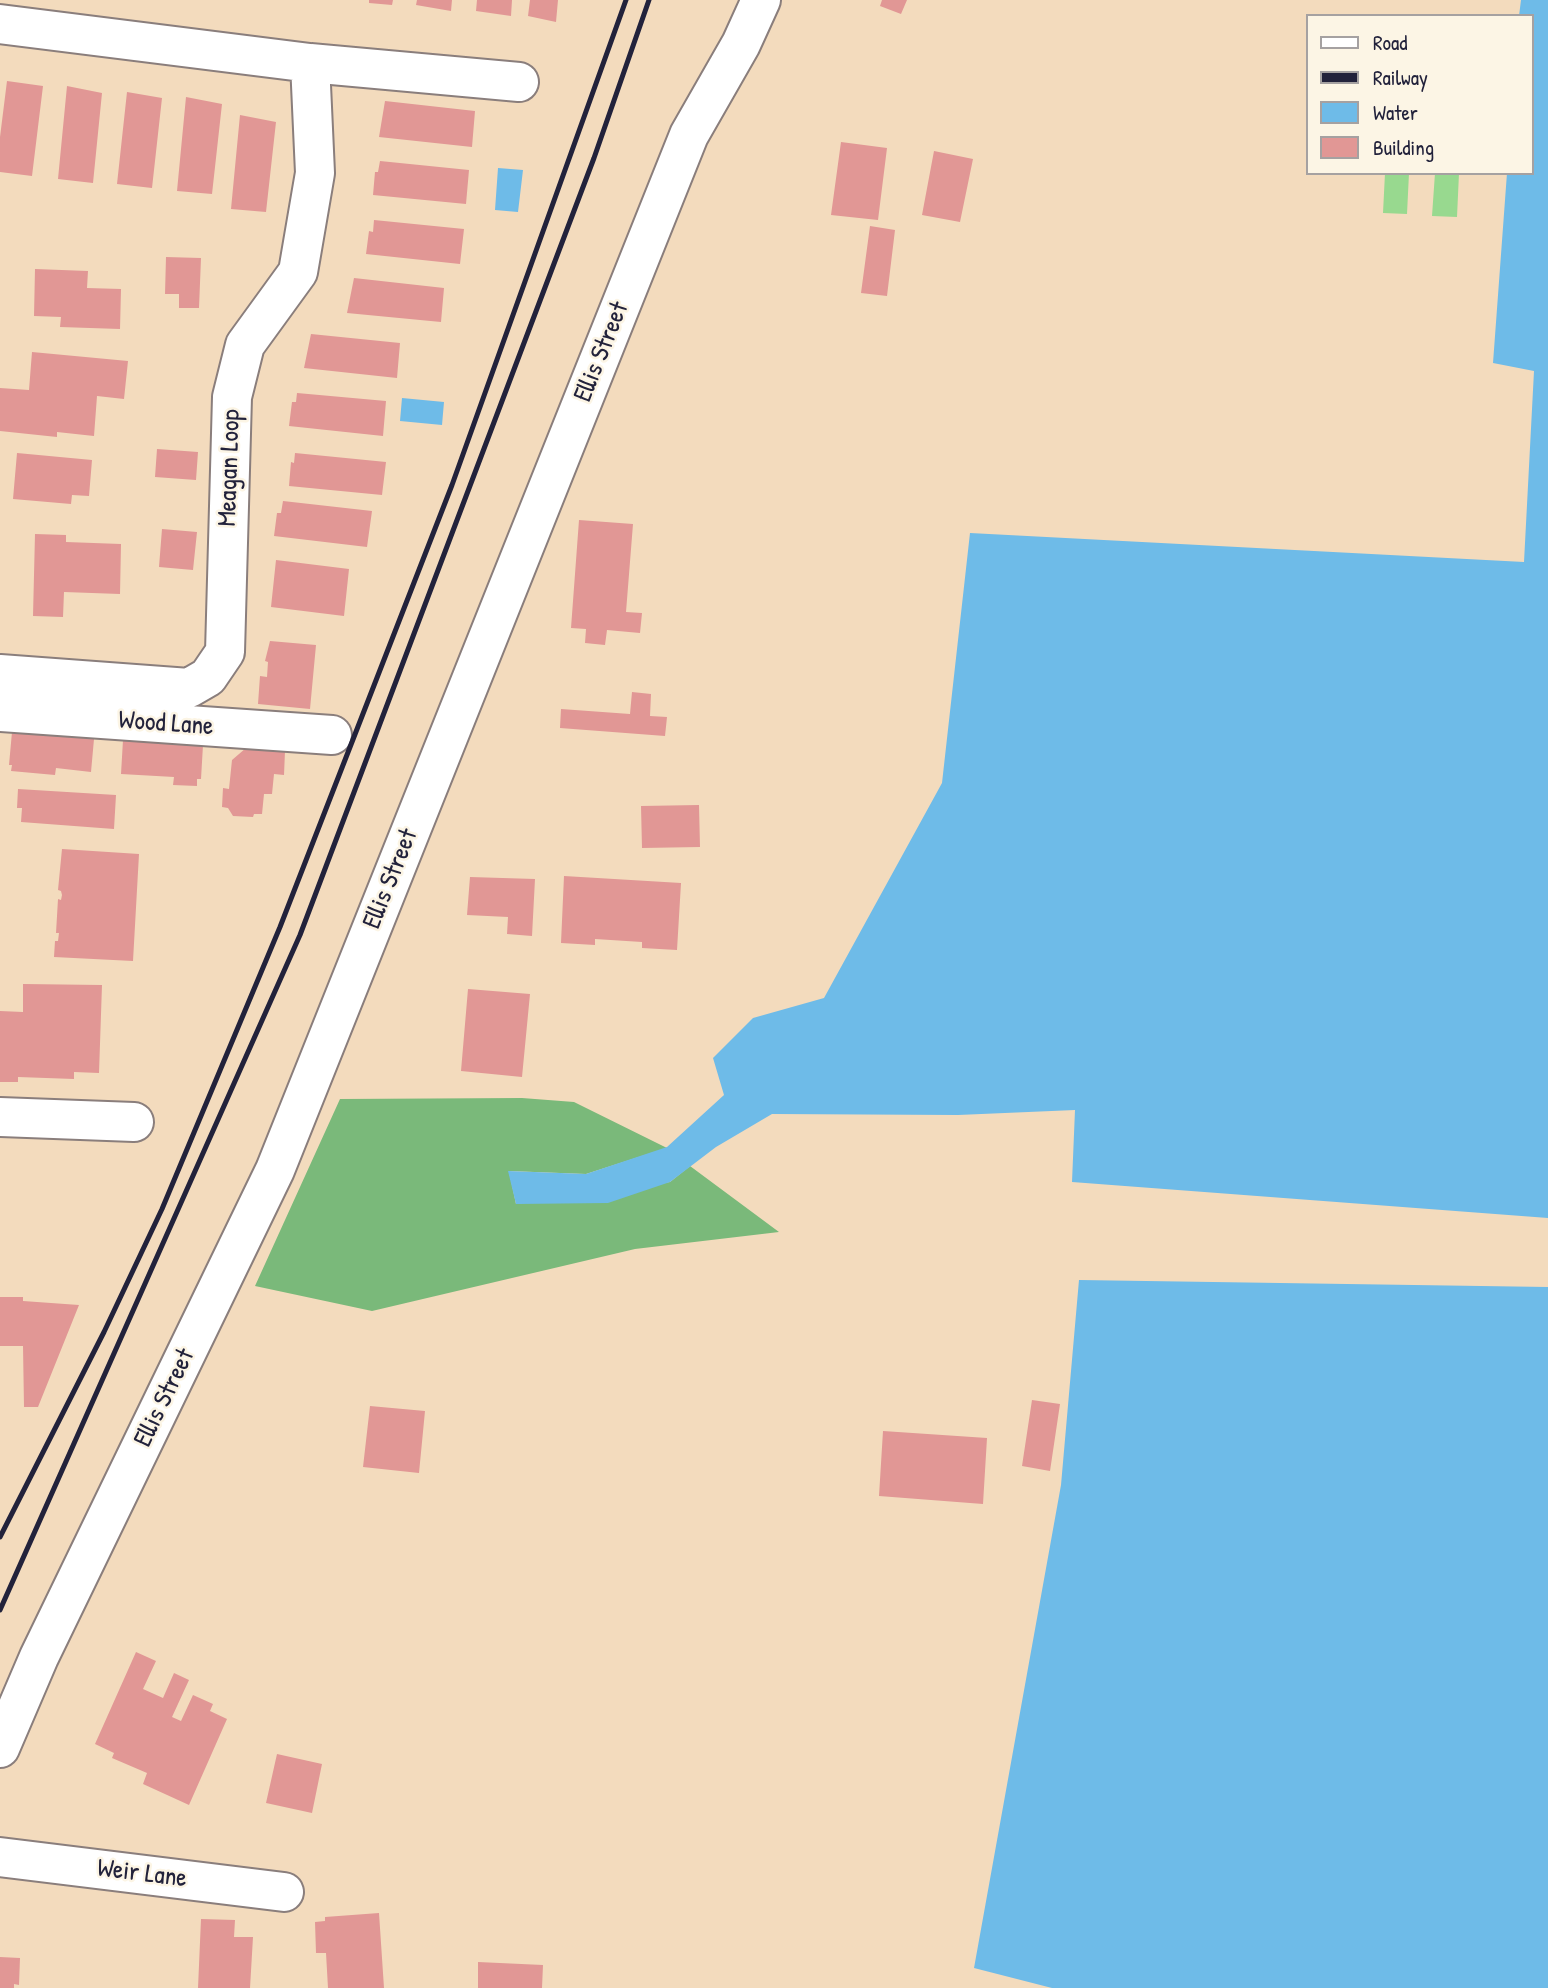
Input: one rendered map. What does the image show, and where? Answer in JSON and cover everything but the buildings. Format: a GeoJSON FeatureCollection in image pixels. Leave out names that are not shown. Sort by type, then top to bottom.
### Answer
{"type":"FeatureCollection","features":[{"type":"Feature","properties":{"kind":"street","name":"Ellis Street"},"geometry":{"type":"LineString","coordinates":[[0,1748],[39,1657],[275,1170],[689,135],[741,44],[761,0]]}},
{"type":"Feature","properties":{"kind":"street"},"geometry":{"type":"LineString","coordinates":[[0,24],[310,62],[519,82]]}},
{"type":"Feature","properties":{"kind":"street","name":"Meagan Loop"},"geometry":{"type":"LineString","coordinates":[[0,674],[189,688],[208,677],[225,652],[232,397],[246,345],[298,272],[314,173],[310,62]]}},
{"type":"Feature","properties":{"kind":"street","name":"Wood Lane"},"geometry":{"type":"LineString","coordinates":[[0,712],[332,735]]}},
{"type":"Feature","properties":{"kind":"street"},"geometry":{"type":"LineString","coordinates":[[0,1117],[134,1122]]}},
{"type":"Feature","properties":{"kind":"street","name":"Weir Lane"},"geometry":{"type":"LineString","coordinates":[[0,1857],[284,1892]]}},
{"type":"Feature","properties":{"kind":"green space"},"geometry":{"type":"Polygon","coordinates":[[[1385,175],[1409,175],[1407,214],[1383,213],[1385,175]]]}},
{"type":"Feature","properties":{"kind":"green space"},"geometry":{"type":"Polygon","coordinates":[[[1435,175],[1459,175],[1457,217],[1432,216],[1435,175]]]}},
{"type":"Feature","properties":{"kind":"green space"},"geometry":{"type":"Polygon","coordinates":[[[522,1098],[574,1102],[667,1148],[586,1174],[509,1171],[516,1204],[670,1182],[690,1166],[779,1232],[635,1249],[372,1311],[255,1286],[340,1099],[522,1098]]]}},
{"type":"Feature","properties":{"kind":"water"},"geometry":{"type":"Polygon","coordinates":[[[1521,0],[1548,0],[1548,1218],[1072,1182],[1075,1110],[958,1115],[772,1114],[716,1147],[670,1182],[608,1203],[516,1204],[508,1171],[586,1174],[667,1147],[724,1095],[713,1058],[753,1018],[824,998],[942,783],[970,533],[1524,562],[1534,371],[1493,363],[1507,175],[1534,175],[1534,14],[1519,14],[1521,0]]]}},
{"type":"Feature","properties":{"kind":"water"},"geometry":{"type":"Polygon","coordinates":[[[498,168],[523,170],[518,212],[495,210],[498,168]]]}},
{"type":"Feature","properties":{"kind":"water"},"geometry":{"type":"Polygon","coordinates":[[[402,398],[444,402],[442,425],[400,421],[402,398]]]}},
{"type":"Feature","properties":{"kind":"water"},"geometry":{"type":"Polygon","coordinates":[[[1079,1280],[1548,1287],[1548,1988],[1052,1988],[974,1968],[1061,1485],[1079,1280]]]}},
{"type":"Feature","properties":{"kind":"railway"},"geometry":{"type":"LineString","coordinates":[[0,1537],[104,1332],[162,1209],[280,927],[452,485],[626,0]]}},
{"type":"Feature","properties":{"kind":"railway"},"geometry":{"type":"LineString","coordinates":[[0,1610],[300,935],[594,158],[649,0]]}}]}
